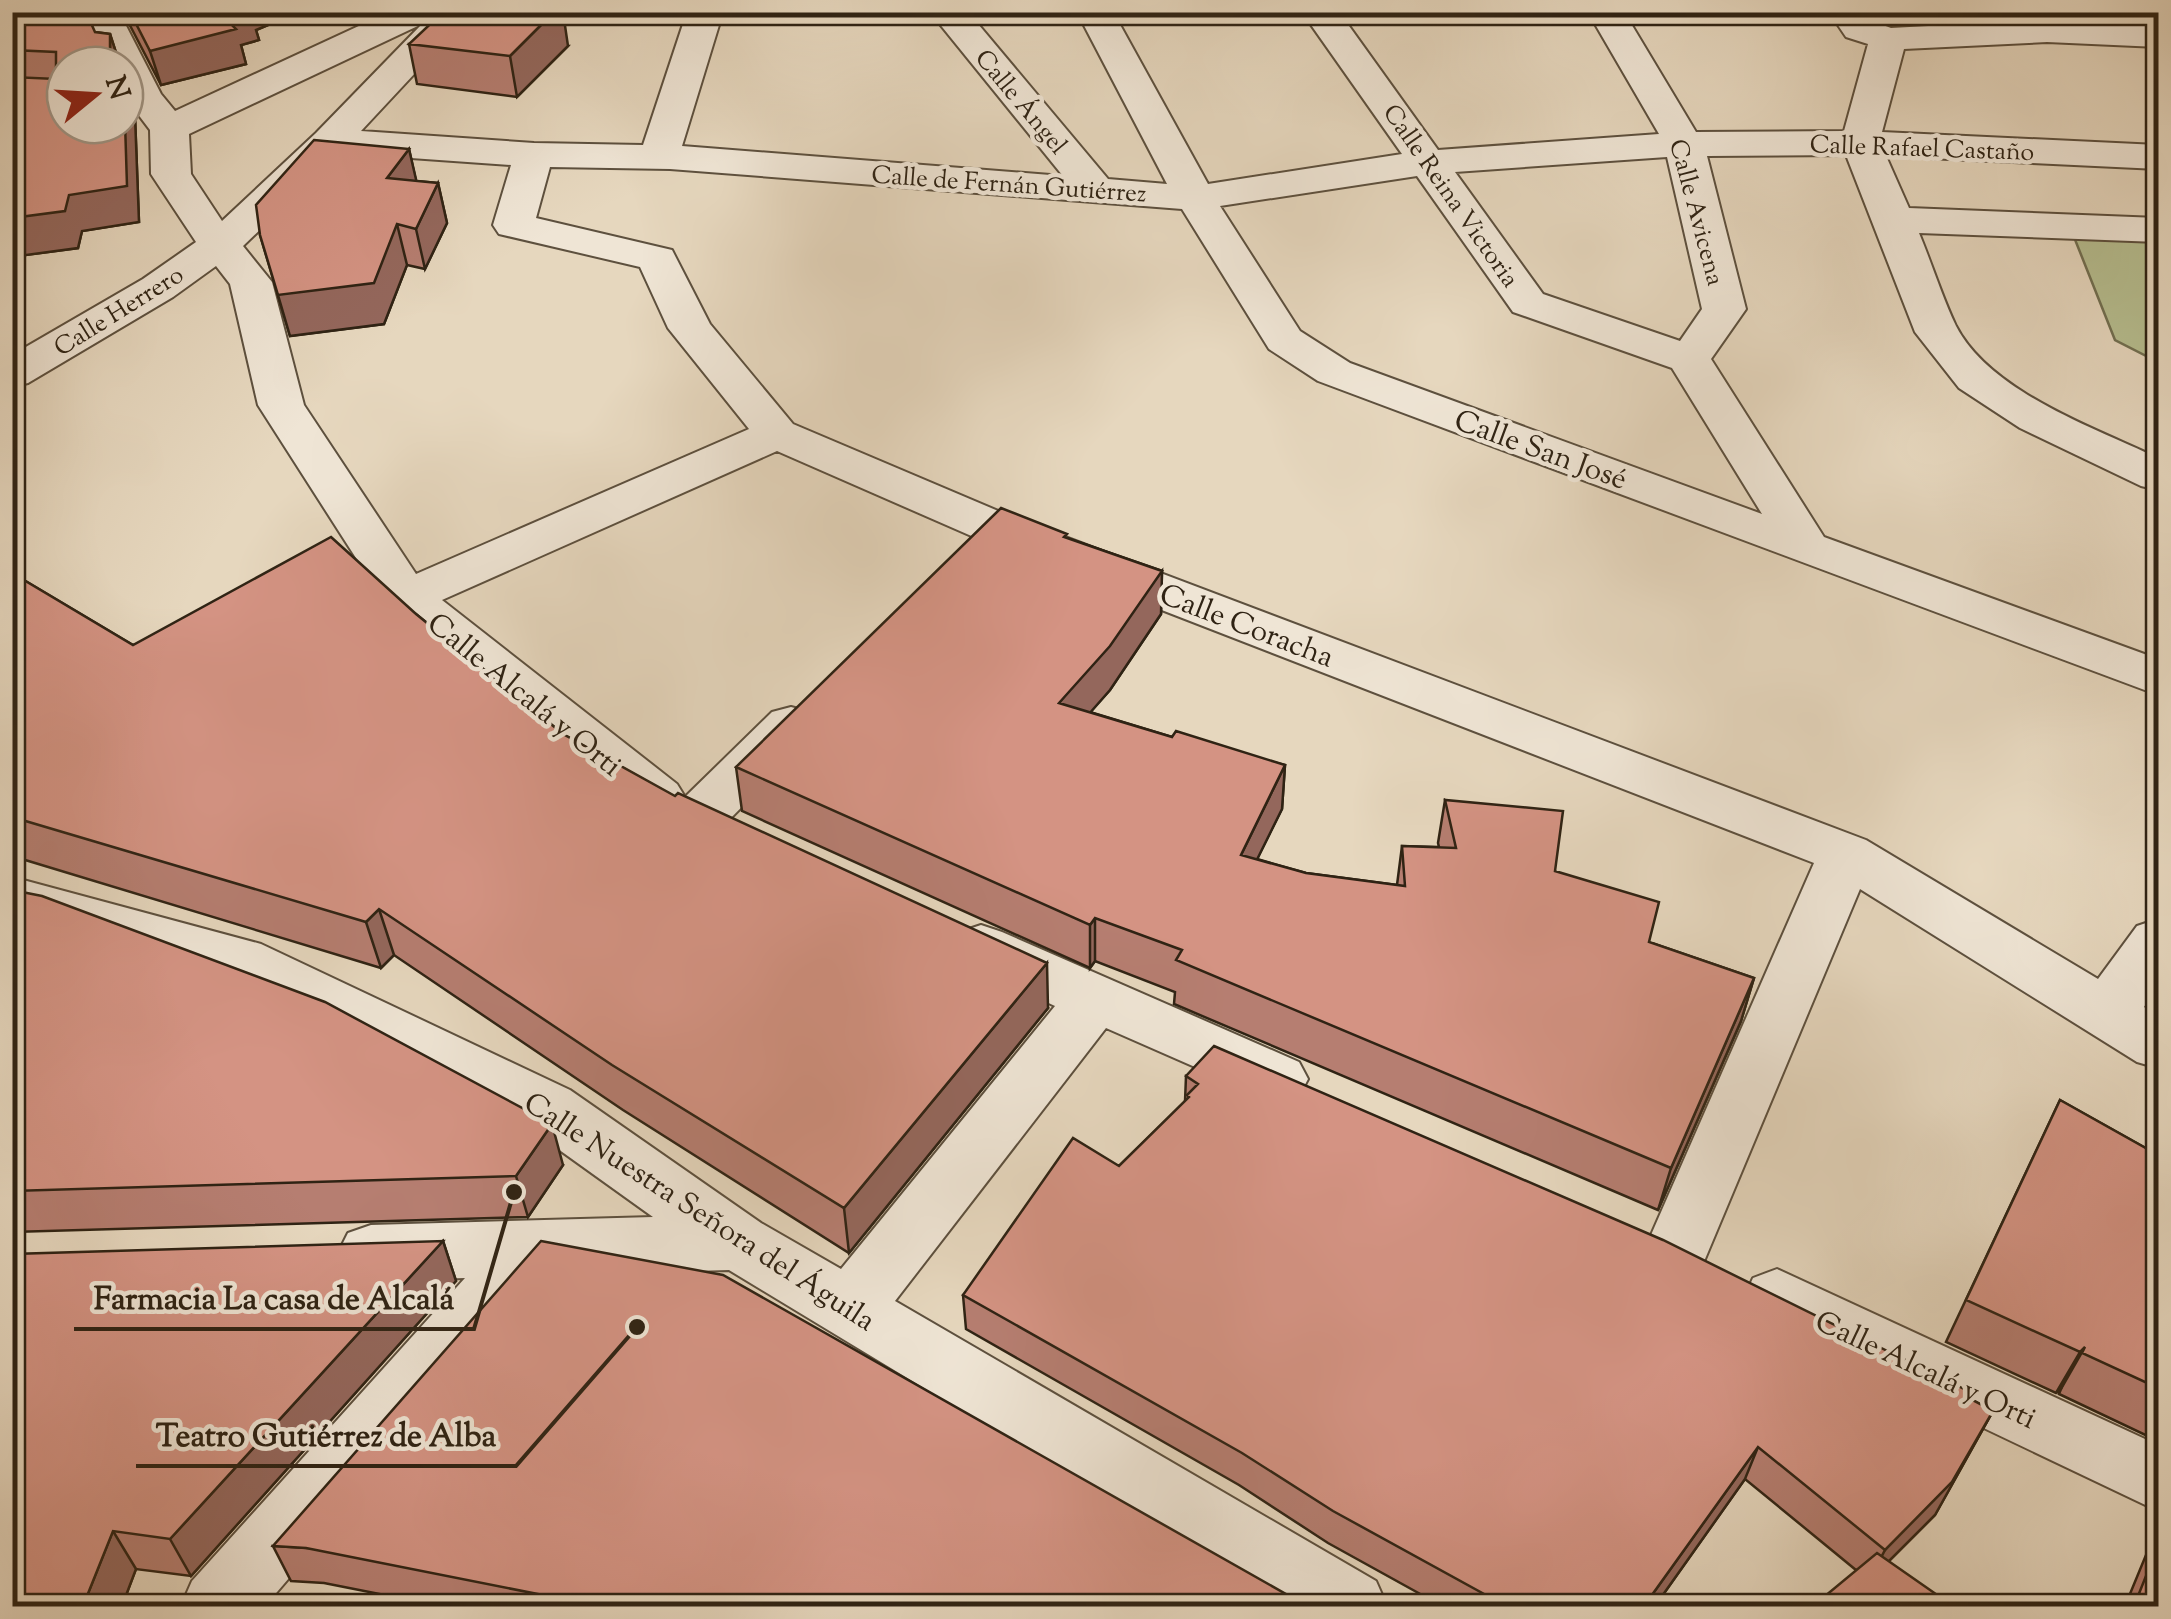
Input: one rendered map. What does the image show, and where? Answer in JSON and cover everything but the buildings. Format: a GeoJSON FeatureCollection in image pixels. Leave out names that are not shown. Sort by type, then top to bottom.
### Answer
{"type":"FeatureCollection","features":[{"type":"Feature","properties":{"kind":"street"},"geometry":{"type":"LineString","coordinates":[[100,12],[113,45]]}},
{"type":"Feature","properties":{"kind":"street"},"geometry":{"type":"LineString","coordinates":[[145,107],[169,129],[419,12]]}},
{"type":"Feature","properties":{"kind":"street","name":"Calle Herrero"},"geometry":{"type":"LineString","coordinates":[[12,374],[158,288],[222,243],[330,142],[454,12]]}},
{"type":"Feature","properties":{"kind":"street"},"geometry":{"type":"LineString","coordinates":[[659,157],[705,12]]}},
{"type":"Feature","properties":{"kind":"street","name":"Calle Ángel"},"geometry":{"type":"LineString","coordinates":[[948,12],[1096,190]]}},
{"type":"Feature","properties":{"kind":"street","name":"Calle San José"},"geometry":{"type":"LineString","coordinates":[[1094,12],[1195,198],[1284,340],[1334,372],[2158,678]]}},
{"type":"Feature","properties":{"kind":"street","name":"Calle Reina Victoria"},"geometry":{"type":"LineString","coordinates":[[1320,12],[1528,303],[1689,358]]}},
{"type":"Feature","properties":{"kind":"street","name":"Calle Avicena"},"geometry":{"type":"LineString","coordinates":[[1606,12],[1684,144],[1724,308],[1689,358]]}},
{"type":"Feature","properties":{"kind":"street"},"geometry":{"type":"LineString","coordinates":[[1847,12],[1859,29],[1888,39],[2040,22],[2158,36]]}},
{"type":"Feature","properties":{"kind":"street"},"geometry":{"type":"LineString","coordinates":[[1888,39],[1860,143],[1936,332],[1975,379],[2036,418],[2158,476]]}},
{"type":"Feature","properties":{"kind":"street","name":"Calle Alcalá y Orti"},"geometry":{"type":"LineString","coordinates":[[169,129],[171,174],[199,219],[251,282],[280,405],[406,596],[648,794],[752,842]]}},
{"type":"Feature","properties":{"kind":"street","name":"Calle de Fernán Gutiérrez"},"geometry":{"type":"LineString","coordinates":[[330,142],[659,157],[1195,198],[1430,162],[1684,144]]}},
{"type":"Feature","properties":{"kind":"street","name":"Calle Rafael Castaño"},"geometry":{"type":"LineString","coordinates":[[1684,144],[1860,143],[2158,157]]}},
{"type":"Feature","properties":{"kind":"street","name":"Calle Coracha"},"geometry":{"type":"LineString","coordinates":[[534,154],[514,224],[657,259],[690,328],[778,434],[992,527],[1846,854],[2158,1044]]}},
{"type":"Feature","properties":{"kind":"street"},"geometry":{"type":"LineString","coordinates":[[1894,220],[2158,230]]}},
{"type":"Feature","properties":{"kind":"street"},"geometry":{"type":"LineString","coordinates":[[1689,358],[1807,548]]}},
{"type":"Feature","properties":{"kind":"street"},"geometry":{"type":"LineString","coordinates":[[406,596],[778,434]]}},
{"type":"Feature","properties":{"kind":"street"},"geometry":{"type":"LineString","coordinates":[[950,568],[992,527]]}},
{"type":"Feature","properties":{"kind":"street"},"geometry":{"type":"LineString","coordinates":[[698,817],[824,692]]}},
{"type":"Feature","properties":{"kind":"street"},"geometry":{"type":"LineString","coordinates":[[1678,1252],[1846,854]]}},
{"type":"Feature","properties":{"kind":"street","name":"Calle Nuestra Señora del Águila"},"geometry":{"type":"LineString","coordinates":[[12,898],[240,960],[548,1108],[738,1242],[1350,1606]]}},
{"type":"Feature","properties":{"kind":"street"},"geometry":{"type":"LineString","coordinates":[[932,925],[1331,1102]]}},
{"type":"Feature","properties":{"kind":"street"},"geometry":{"type":"LineString","coordinates":[[2106,1014],[2158,941]]}},
{"type":"Feature","properties":{"kind":"street"},"geometry":{"type":"LineString","coordinates":[[849,1309],[1094,1000]]}},
{"type":"Feature","properties":{"kind":"street","name":"Calle Alcalá y Orti"},"geometry":{"type":"LineString","coordinates":[[1623,1228],[2158,1478]]}},
{"type":"Feature","properties":{"kind":"street"},"geometry":{"type":"LineString","coordinates":[[312,1254],[738,1242]]}},
{"type":"Feature","properties":{"kind":"street"},"geometry":{"type":"LineString","coordinates":[[218,1606],[532,1248]]}},
{"type":"Feature","properties":{"kind":"green space"},"geometry":{"type":"Polygon","coordinates":[[[2072,232],[2158,235],[2158,362],[2115,340],[2072,232]]]}},
{"type":"Feature","properties":{"kind":"place","name":"Farmacia La casa de Alcalá"},"geometry":{"type":"Point","coordinates":[514,1192]}},
{"type":"Feature","properties":{"kind":"place","name":"Teatro Gutiérrez de Alba"},"geometry":{"type":"Point","coordinates":[637,1327]}}]}
